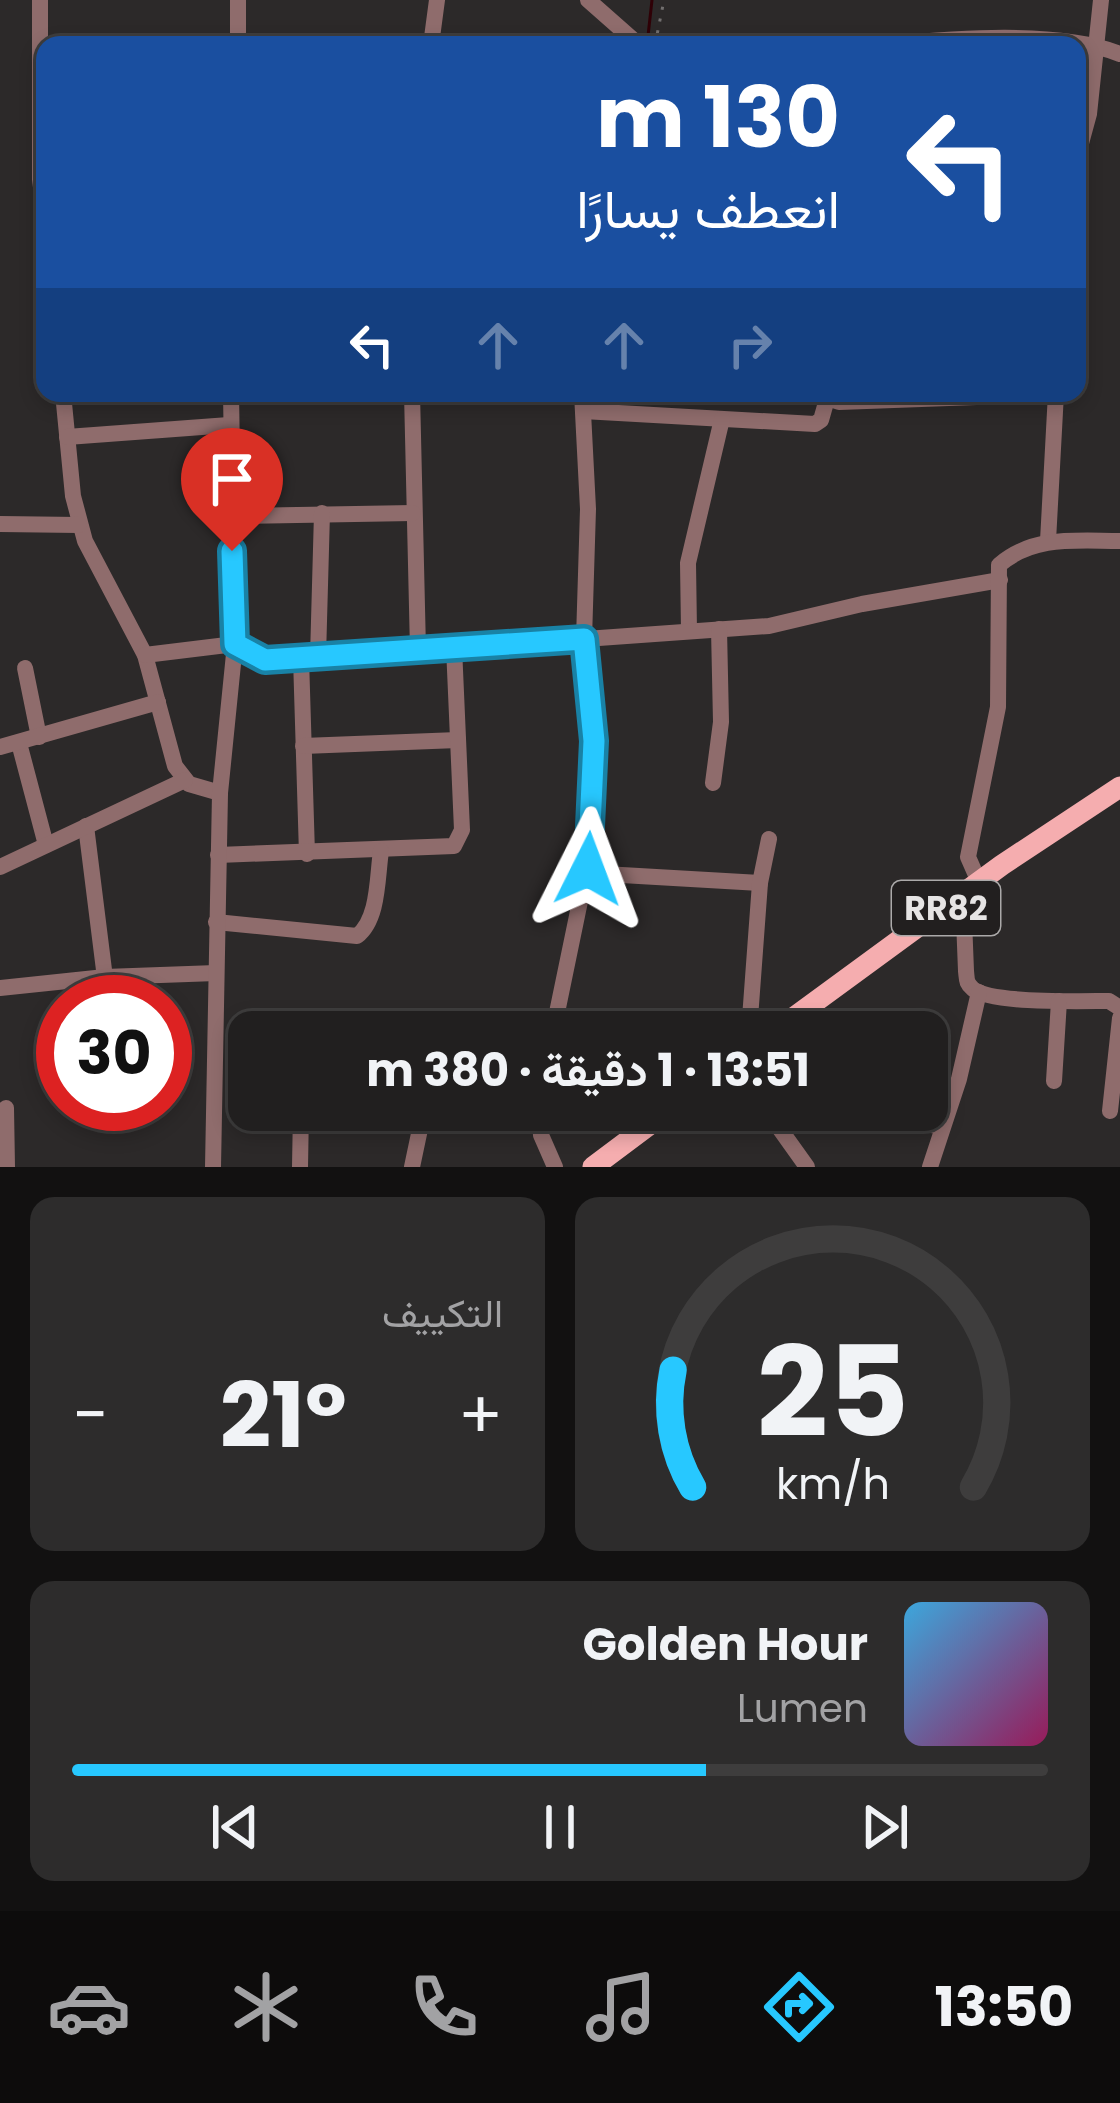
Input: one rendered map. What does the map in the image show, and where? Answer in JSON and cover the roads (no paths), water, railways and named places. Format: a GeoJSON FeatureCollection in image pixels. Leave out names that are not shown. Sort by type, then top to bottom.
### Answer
{"type":"FeatureCollection","features":[{"type":"Feature","properties":{"kind":"main road","name":"RR82"},"geometry":{"type":"LineString","coordinates":[[803,1011],[1120,787]]}},
{"type":"Feature","properties":{"kind":"main road"},"geometry":{"type":"LineString","coordinates":[[593,1167],[641,1131]]}},
{"type":"Feature","properties":{"kind":"street"},"geometry":{"type":"LineString","coordinates":[[40,0],[42,36]]}},
{"type":"Feature","properties":{"kind":"street"},"geometry":{"type":"LineString","coordinates":[[238,0],[238,36]]}},
{"type":"Feature","properties":{"kind":"street"},"geometry":{"type":"LineString","coordinates":[[432,36],[437,0]]}},
{"type":"Feature","properties":{"kind":"street"},"geometry":{"type":"LineString","coordinates":[[1086,125],[1101,0]]}},
{"type":"Feature","properties":{"kind":"street"},"geometry":{"type":"LineString","coordinates":[[593,2],[629,36]]}},
{"type":"Feature","properties":{"kind":"street"},"geometry":{"type":"LineString","coordinates":[[1086,45],[1120,54]]}},
{"type":"Feature","properties":{"kind":"street"},"geometry":{"type":"LineString","coordinates":[[63,402],[79,525],[145,656],[175,766],[185,780],[220,793]]}},
{"type":"Feature","properties":{"kind":"street"},"geometry":{"type":"LineString","coordinates":[[213,1167],[220,793],[235,644],[230,402]]}},
{"type":"Feature","properties":{"kind":"street"},"geometry":{"type":"LineString","coordinates":[[412,402],[418,650]]}},
{"type":"Feature","properties":{"kind":"street"},"geometry":{"type":"LineString","coordinates":[[557,1011],[587,873],[594,741],[584,639],[588,509],[583,402],[660,416],[815,424],[821,420],[820,402]]}},
{"type":"Feature","properties":{"kind":"street"},"geometry":{"type":"LineString","coordinates":[[660,416],[661,402]]}},
{"type":"Feature","properties":{"kind":"street"},"geometry":{"type":"LineString","coordinates":[[1048,541],[1056,402]]}},
{"type":"Feature","properties":{"kind":"street"},"geometry":{"type":"LineString","coordinates":[[689,632],[688,563],[722,419]]}},
{"type":"Feature","properties":{"kind":"street"},"geometry":{"type":"LineString","coordinates":[[67,437],[229,425]]}},
{"type":"Feature","properties":{"kind":"street"},"geometry":{"type":"LineString","coordinates":[[307,854],[303,746],[322,513]]}},
{"type":"Feature","properties":{"kind":"street"},"geometry":{"type":"LineString","coordinates":[[232,516],[413,513]]}},
{"type":"Feature","properties":{"kind":"street"},"geometry":{"type":"LineString","coordinates":[[0,524],[79,525]]}},
{"type":"Feature","properties":{"kind":"street"},"geometry":{"type":"LineString","coordinates":[[1120,541],[1048,541],[1018,549],[999,565],[998,707],[968,857],[966,971],[968,983],[979,992],[1109,1001],[1120,1008]]}},
{"type":"Feature","properties":{"kind":"street"},"geometry":{"type":"LineString","coordinates":[[145,656],[235,644],[265,660],[309,658],[769,626],[1000,580]]}},
{"type":"Feature","properties":{"kind":"street"},"geometry":{"type":"LineString","coordinates":[[712,783],[721,722],[719,629]]}},
{"type":"Feature","properties":{"kind":"street"},"geometry":{"type":"LineString","coordinates":[[218,855],[454,846],[462,830],[454,647]]}},
{"type":"Feature","properties":{"kind":"street"},"geometry":{"type":"LineString","coordinates":[[25,668],[39,737]]}},
{"type":"Feature","properties":{"kind":"street"},"geometry":{"type":"LineString","coordinates":[[46,845],[9,745],[158,702]]}},
{"type":"Feature","properties":{"kind":"street"},"geometry":{"type":"LineString","coordinates":[[303,746],[458,740]]}},
{"type":"Feature","properties":{"kind":"street"},"geometry":{"type":"LineString","coordinates":[[0,867],[185,780]]}},
{"type":"Feature","properties":{"kind":"street"},"geometry":{"type":"LineString","coordinates":[[86,826],[105,975]]}},
{"type":"Feature","properties":{"kind":"street"},"geometry":{"type":"LineString","coordinates":[[751,1011],[760,883],[769,838]]}},
{"type":"Feature","properties":{"kind":"street"},"geometry":{"type":"LineString","coordinates":[[216,922],[357,935],[368,926],[381,851]]}},
{"type":"Feature","properties":{"kind":"street"},"geometry":{"type":"LineString","coordinates":[[587,873],[760,883]]}},
{"type":"Feature","properties":{"kind":"street"},"geometry":{"type":"LineString","coordinates":[[179,975],[216,974]]}},
{"type":"Feature","properties":{"kind":"street"},"geometry":{"type":"LineString","coordinates":[[0,988],[36,984]]}},
{"type":"Feature","properties":{"kind":"street"},"geometry":{"type":"LineString","coordinates":[[948,1107],[979,992]]}},
{"type":"Feature","properties":{"kind":"street"},"geometry":{"type":"LineString","coordinates":[[1054,1081],[1059,1001]]}},
{"type":"Feature","properties":{"kind":"street"},"geometry":{"type":"LineString","coordinates":[[1110,1112],[1120,1018]]}},
{"type":"Feature","properties":{"kind":"street"},"geometry":{"type":"LineString","coordinates":[[5,1154],[6,1108]]}},
{"type":"Feature","properties":{"kind":"street"},"geometry":{"type":"LineString","coordinates":[[300,1167],[301,1131]]}},
{"type":"Feature","properties":{"kind":"street"},"geometry":{"type":"LineString","coordinates":[[412,1167],[420,1131]]}},
{"type":"Feature","properties":{"kind":"street"},"geometry":{"type":"LineString","coordinates":[[540,1131],[555,1167]]}},
{"type":"Feature","properties":{"kind":"street"},"geometry":{"type":"LineString","coordinates":[[780,1131],[807,1167]]}},
{"type":"Feature","properties":{"kind":"street"},"geometry":{"type":"LineString","coordinates":[[930,1167],[940,1131]]}},
{"type":"Feature","properties":{"kind":"waterway"},"geometry":{"type":"LineString","coordinates":[[648,36],[652,0]]}}]}
